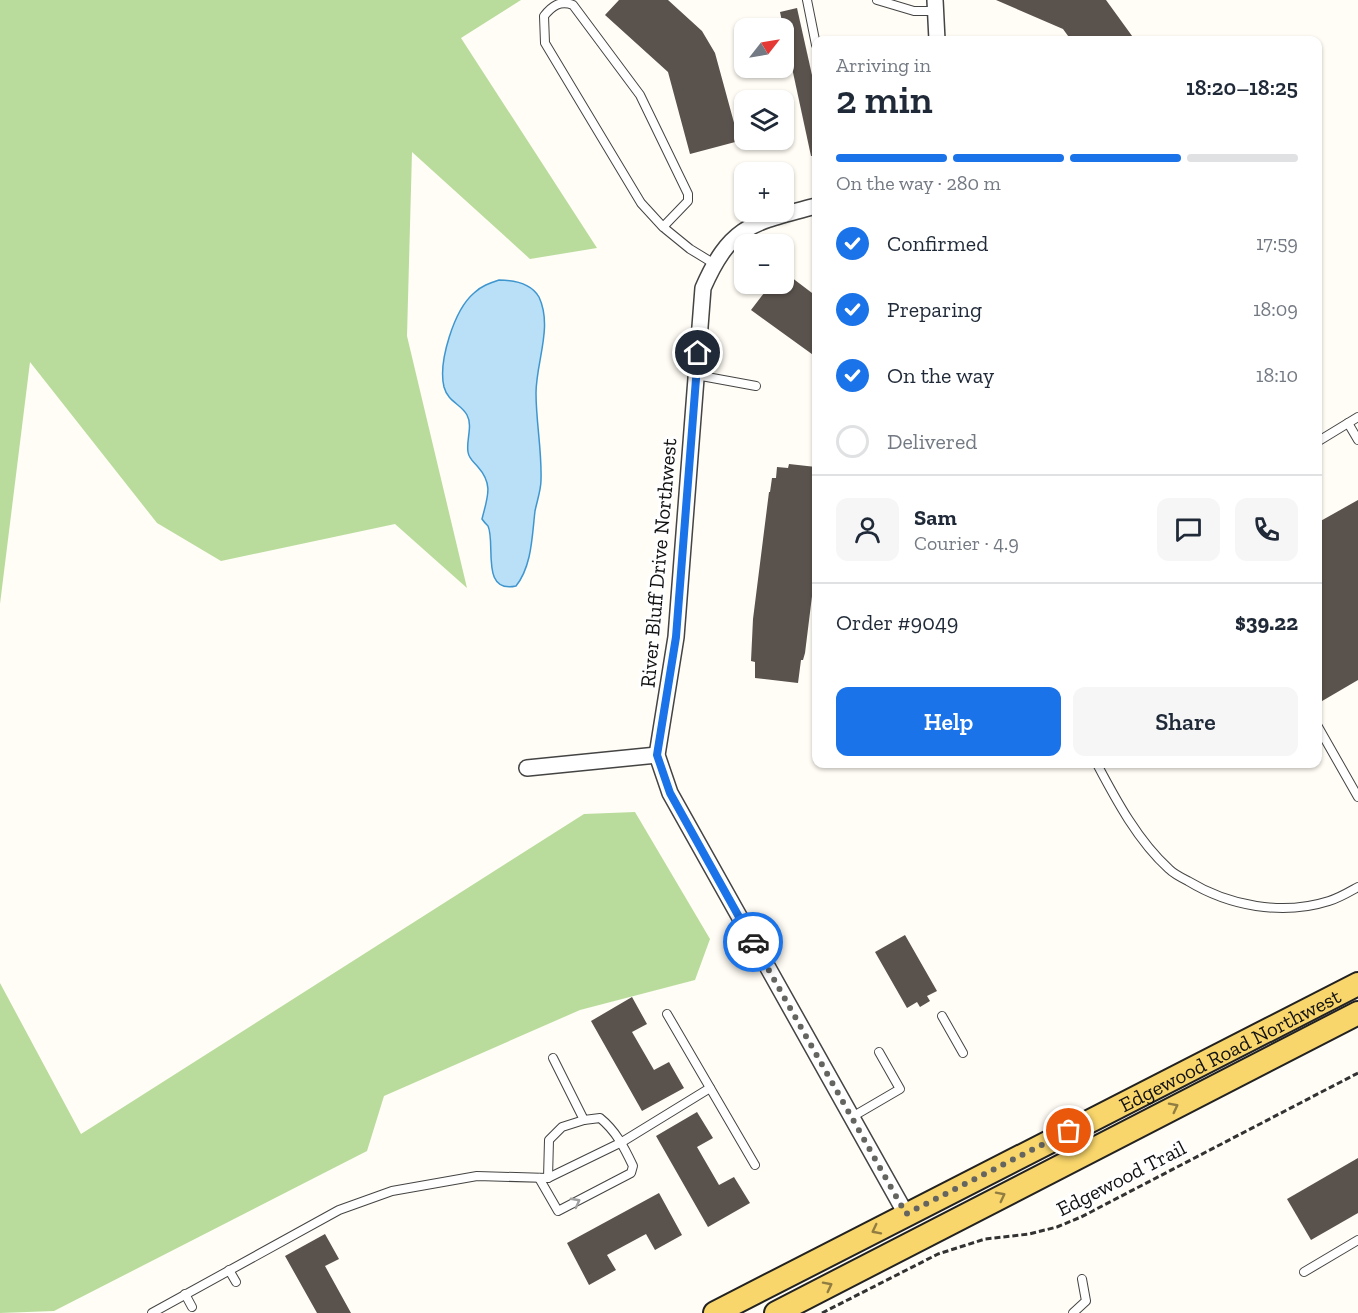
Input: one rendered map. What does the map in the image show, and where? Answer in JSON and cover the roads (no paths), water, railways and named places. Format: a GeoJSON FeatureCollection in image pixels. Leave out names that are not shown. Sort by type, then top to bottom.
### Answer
{"type":"FeatureCollection","features":[{"type":"Feature","properties":{"kind":"main road","name":"Edgewood Road Northwest"},"geometry":{"type":"LineString","coordinates":[[715,1313],[1358,984]]}},
{"type":"Feature","properties":{"kind":"main road","name":"Edgewood Road Northwest"},"geometry":{"type":"LineString","coordinates":[[776,1313],[1358,1013]]}},
{"type":"Feature","properties":{"kind":"street"},"geometry":{"type":"LineString","coordinates":[[934,5],[937,36]]}},
{"type":"Feature","properties":{"kind":"street","name":"River Bluff Drive Northwest"},"geometry":{"type":"LineString","coordinates":[[812,207],[764,220],[732,238],[714,263],[703,288],[676,637],[657,755],[670,793],[906,1214]]}},
{"type":"Feature","properties":{"kind":"street"},"geometry":{"type":"LineString","coordinates":[[527,768],[657,755]]}},
{"type":"Feature","properties":{"kind":"lane"},"geometry":{"type":"LineString","coordinates":[[807,0],[814,36]]}},
{"type":"Feature","properties":{"kind":"lane"},"geometry":{"type":"LineString","coordinates":[[877,0],[914,11],[934,5]]}},
{"type":"Feature","properties":{"kind":"lane"},"geometry":{"type":"LineString","coordinates":[[663,227],[688,201],[688,194],[640,95],[573,5],[566,2],[558,3],[544,16],[545,44],[641,203],[663,227],[690,249],[714,263]]}},
{"type":"Feature","properties":{"kind":"lane"},"geometry":{"type":"LineString","coordinates":[[696,375],[756,386]]}},
{"type":"Feature","properties":{"kind":"lane"},"geometry":{"type":"LineString","coordinates":[[1322,439],[1358,417]]}},
{"type":"Feature","properties":{"kind":"lane"},"geometry":{"type":"LineString","coordinates":[[1348,423],[1358,440]]}},
{"type":"Feature","properties":{"kind":"lane"},"geometry":{"type":"LineString","coordinates":[[1322,734],[1358,797]]}},
{"type":"Feature","properties":{"kind":"lane"},"geometry":{"type":"LineString","coordinates":[[1099,768],[1140,835],[1165,865],[1210,895],[1253,907],[1291,908],[1329,901],[1358,887]]}},
{"type":"Feature","properties":{"kind":"lane"},"geometry":{"type":"LineString","coordinates":[[667,1014],[755,1165]]}},
{"type":"Feature","properties":{"kind":"lane"},"geometry":{"type":"LineString","coordinates":[[942,1016],[963,1053]]}},
{"type":"Feature","properties":{"kind":"lane"},"geometry":{"type":"LineString","coordinates":[[852,1117],[900,1089],[879,1052]]}},
{"type":"Feature","properties":{"kind":"lane"},"geometry":{"type":"LineString","coordinates":[[553,1058],[584,1120]]}},
{"type":"Feature","properties":{"kind":"lane"},"geometry":{"type":"LineString","coordinates":[[152,1313],[339,1210],[392,1191],[477,1176],[543,1178],[622,1142],[710,1088]]}},
{"type":"Feature","properties":{"kind":"lane"},"geometry":{"type":"LineString","coordinates":[[600,1118],[622,1142],[633,1166],[631,1173],[558,1211],[543,1178],[549,1140],[562,1127],[584,1120],[600,1118]]}},
{"type":"Feature","properties":{"kind":"lane"},"geometry":{"type":"LineString","coordinates":[[1304,1272],[1358,1240]]}},
{"type":"Feature","properties":{"kind":"lane"},"geometry":{"type":"LineString","coordinates":[[229,1270],[236,1282]]}},
{"type":"Feature","properties":{"kind":"lane"},"geometry":{"type":"LineString","coordinates":[[1073,1313],[1086,1301],[1082,1279]]}},
{"type":"Feature","properties":{"kind":"lane"},"geometry":{"type":"LineString","coordinates":[[185,1294],[192,1307]]}},
{"type":"Feature","properties":{"kind":"water"},"geometry":{"type":"Polygon","coordinates":[[[499,280],[527,285],[536,292],[543,308],[544,320],[536,393],[541,484],[528,560],[516,586],[505,586],[493,575],[490,534],[488,526],[482,519],[488,486],[483,474],[469,454],[469,419],[448,396],[443,376],[443,364],[449,337],[460,311],[477,291],[499,280]]]}}]}
